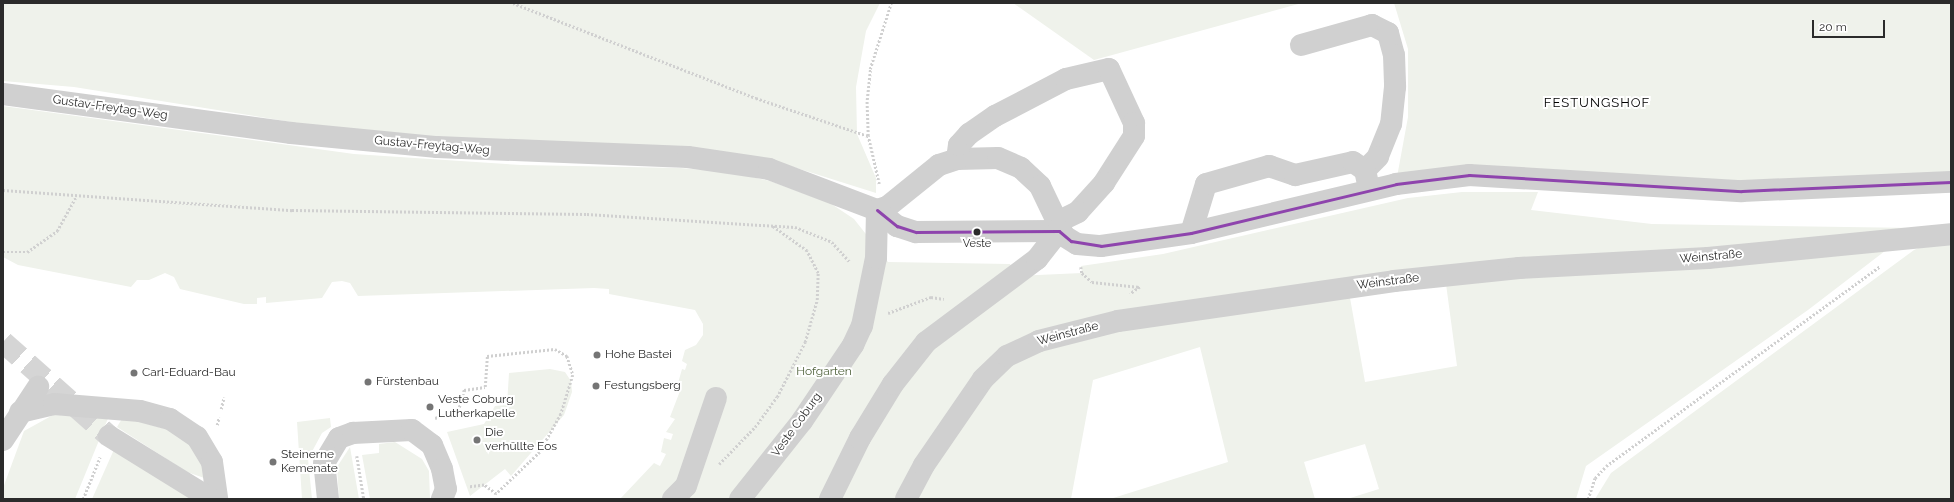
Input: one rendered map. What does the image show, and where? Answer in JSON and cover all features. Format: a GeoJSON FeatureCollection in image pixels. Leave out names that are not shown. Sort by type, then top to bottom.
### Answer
{"type":"FeatureCollection","features":[{"type":"Feature","properties":{"kind":"street"},"geometry":{"type":"LineString","coordinates":[[1301,45],[1372,25],[1388,33],[1394,55],[1395,81],[1391,124],[1367,180]]}},
{"type":"Feature","properties":{"kind":"street"},"geometry":{"type":"LineString","coordinates":[[830,499],[860,438],[893,384],[926,342],[960,313],[1038,259],[1057,227],[1078,212],[1104,183],[1134,136],[1134,123],[1109,69],[1066,79],[995,116],[964,140],[957,159]]}},
{"type":"Feature","properties":{"kind":"street","name":"Gustav-Freytag-Weg"},"geometry":{"type":"LineString","coordinates":[[3,94],[291,133],[437,148],[688,157],[769,169],[824,187],[856,204],[877,210]]}},
{"type":"Feature","properties":{"kind":"street"},"geometry":{"type":"LineString","coordinates":[[877,210],[887,207],[939,165],[957,159],[998,158],[1021,168],[1040,186],[1057,227],[1071,242],[1101,246],[1191,233],[1367,180],[1499,175],[1742,191],[1951,182]]}},
{"type":"Feature","properties":{"kind":"street"},"geometry":{"type":"LineString","coordinates":[[1191,233],[1206,184],[1270,166],[1295,175],[1353,162],[1367,180]]}},
{"type":"Feature","properties":{"kind":"street"},"geometry":{"type":"LineString","coordinates":[[877,210],[897,226],[916,232],[1057,227]]}},
{"type":"Feature","properties":{"kind":"street","name":"Veste Coburg"},"geometry":{"type":"LineString","coordinates":[[740,499],[802,421],[862,326],[876,258],[877,210]]}},
{"type":"Feature","properties":{"kind":"street","name":"Weinstraße"},"geometry":{"type":"LineString","coordinates":[[906,499],[924,465],[983,379],[1007,356],[1038,341],[1118,321],[1394,281],[1519,268],[1708,258],[1951,234]]}},
{"type":"Feature","properties":{"kind":"street"},"geometry":{"type":"LineString","coordinates":[[3,440],[20,412],[38,387]]}},
{"type":"Feature","properties":{"kind":"street"},"geometry":{"type":"LineString","coordinates":[[680,492],[716,398]]}},
{"type":"Feature","properties":{"kind":"street"},"geometry":{"type":"LineString","coordinates":[[20,412],[54,404],[140,410],[170,419],[197,437],[212,462],[217,499]]}},
{"type":"Feature","properties":{"kind":"street"},"geometry":{"type":"LineString","coordinates":[[328,499],[324,463],[329,450],[340,438],[353,433],[412,430],[432,445],[442,469],[446,489],[442,499]]}},
{"type":"Feature","properties":{"kind":"street"},"geometry":{"type":"LineString","coordinates":[[109,436],[212,499]]}},
{"type":"Feature","properties":{"kind":"path"},"geometry":{"type":"LineString","coordinates":[[513,3],[756,98],[868,136]]}},
{"type":"Feature","properties":{"kind":"path"},"geometry":{"type":"LineString","coordinates":[[877,210],[880,189],[868,136],[870,69],[892,3]]}},
{"type":"Feature","properties":{"kind":"path"},"geometry":{"type":"LineString","coordinates":[[3,190],[76,197],[292,210],[587,214],[772,226],[811,231],[832,242],[846,255],[868,297]]}},
{"type":"Feature","properties":{"kind":"path"},"geometry":{"type":"LineString","coordinates":[[3,252],[26,252],[57,231],[76,197]]}},
{"type":"Feature","properties":{"kind":"path"},"geometry":{"type":"LineString","coordinates":[[680,492],[720,463],[755,428],[777,397],[805,342],[817,300],[818,273],[807,251],[772,226]]}},
{"type":"Feature","properties":{"kind":"path"},"geometry":{"type":"LineString","coordinates":[[1588,499],[1595,478],[1606,466],[1888,260]]}},
{"type":"Feature","properties":{"kind":"path"},"geometry":{"type":"LineString","coordinates":[[1088,265],[1081,266],[1082,273],[1092,282],[1140,287],[1127,294]]}},
{"type":"Feature","properties":{"kind":"path"},"geometry":{"type":"LineString","coordinates":[[862,326],[931,297],[949,300],[960,313]]}},
{"type":"Feature","properties":{"kind":"path"},"geometry":{"type":"LineString","coordinates":[[412,430],[431,419],[458,411],[464,390],[485,387],[487,356],[555,349],[567,356],[573,375],[561,414],[540,452],[496,494]]}},
{"type":"Feature","properties":{"kind":"path"},"geometry":{"type":"LineString","coordinates":[[221,408],[224,397]]}},
{"type":"Feature","properties":{"kind":"path"},"geometry":{"type":"LineString","coordinates":[[353,433],[364,499]]}},
{"type":"Feature","properties":{"kind":"green space"},"geometry":{"type":"Polygon","coordinates":[[[3,3],[880,3],[866,31],[856,87],[857,134],[876,178],[876,193],[768,159],[528,145],[310,125],[74,87],[3,81],[3,3]]]}},
{"type":"Feature","properties":{"kind":"green space"},"geometry":{"type":"Polygon","coordinates":[[[1013,3],[1302,3],[1094,60],[1013,3]]]}},
{"type":"Feature","properties":{"kind":"green space"},"geometry":{"type":"Polygon","coordinates":[[[1394,3],[1951,3],[1951,182],[1397,177],[1408,117],[1408,49],[1394,3]]]}},
{"type":"Feature","properties":{"kind":"green space","name":"Hofgarten"},"geometry":{"type":"Polygon","coordinates":[[[3,106],[354,154],[521,165],[680,168],[730,172],[770,181],[830,203],[854,219],[888,262],[1010,264],[1016,276],[1082,273],[1081,266],[1163,254],[1408,198],[1462,192],[1538,192],[1531,210],[1652,224],[1915,228],[1808,310],[1586,466],[1576,499],[1347,499],[1379,489],[1365,444],[1304,462],[1315,499],[1110,499],[1228,462],[1200,347],[1093,380],[1071,499],[620,499],[654,463],[660,466],[666,454],[661,452],[664,438],[671,440],[673,434],[666,432],[675,419],[670,417],[680,391],[676,390],[682,369],[685,370],[687,364],[682,361],[685,350],[696,345],[703,335],[703,324],[695,310],[609,294],[609,289],[594,288],[358,296],[350,283],[342,281],[332,282],[322,298],[266,303],[266,297],[257,298],[257,304],[244,304],[180,289],[174,277],[165,273],[149,280],[137,280],[131,287],[18,265],[3,257],[3,106]],[[1444,269],[1347,281],[1365,382],[1457,366],[1444,269]]]}},
{"type":"Feature","properties":{"kind":"green space"},"geometry":{"type":"Polygon","coordinates":[[[1951,239],[1951,499],[1595,499],[1611,473],[1914,250],[1937,240],[1951,239]]]}},
{"type":"Feature","properties":{"kind":"green space"},"geometry":{"type":"Polygon","coordinates":[[[550,369],[565,372],[571,381],[572,392],[564,415],[511,476],[505,469],[470,496],[447,432],[484,424],[495,406],[507,405],[509,373],[550,369]]]}},
{"type":"Feature","properties":{"kind":"green space"},"geometry":{"type":"Polygon","coordinates":[[[53,415],[109,416],[75,499],[3,499],[3,488],[24,431],[53,415]]]}},
{"type":"Feature","properties":{"kind":"green space"},"geometry":{"type":"Polygon","coordinates":[[[123,417],[186,435],[210,480],[187,472],[117,427],[123,417]]]}},
{"type":"Feature","properties":{"kind":"green space"},"geometry":{"type":"Polygon","coordinates":[[[330,418],[331,427],[322,433],[308,459],[312,499],[302,499],[297,422],[330,418]]]}},
{"type":"Feature","properties":{"kind":"green space"},"geometry":{"type":"Polygon","coordinates":[[[395,442],[422,459],[429,471],[430,499],[370,499],[362,455],[379,453],[379,444],[395,442]]]}},
{"type":"Feature","properties":{"kind":"green space"},"geometry":{"type":"Polygon","coordinates":[[[116,445],[201,499],[92,499],[116,445]]]}},
{"type":"Feature","properties":{"kind":"green space"},"geometry":{"type":"Polygon","coordinates":[[[350,447],[359,499],[339,499],[337,467],[350,447]]]}},
{"type":"Feature","properties":{"kind":"tunnel"},"geometry":{"type":"LineString","coordinates":[[3,342],[109,436]]}},
{"type":"Feature","properties":{"kind":"transit line"},"geometry":{"type":"LineString","coordinates":[[877,210],[897,226],[916,232],[1059,231],[1071,241],[1101,246],[1191,233],[1396,184],[1469,175],[1742,191],[1951,182]]}},
{"type":"Feature","properties":{"kind":"place","name":"Veste"},"geometry":{"type":"Point","coordinates":[977,232]}},
{"type":"Feature","properties":{"kind":"place","name":"Hohe Bastei"},"geometry":{"type":"Point","coordinates":[597,355]}},
{"type":"Feature","properties":{"kind":"place","name":"Carl-Eduard-Bau"},"geometry":{"type":"Point","coordinates":[134,373]}},
{"type":"Feature","properties":{"kind":"place","name":"Fürstenbau"},"geometry":{"type":"Point","coordinates":[368,382]}},
{"type":"Feature","properties":{"kind":"place","name":"Festungsberg"},"geometry":{"type":"Point","coordinates":[596,386]}},
{"type":"Feature","properties":{"kind":"place","name":"Veste Coburg Lutherkapelle"},"geometry":{"type":"Point","coordinates":[430,407]}},
{"type":"Feature","properties":{"kind":"place","name":"Die verhüllte Eos"},"geometry":{"type":"Point","coordinates":[477,440]}},
{"type":"Feature","properties":{"kind":"place","name":"Steinerne Kemenate"},"geometry":{"type":"Point","coordinates":[273,462]}},
{"type":"Feature","properties":{"kind":"district","name":"FESTUNGSHOF"},"geometry":{"type":"Point","coordinates":[1597,103]}}]}
